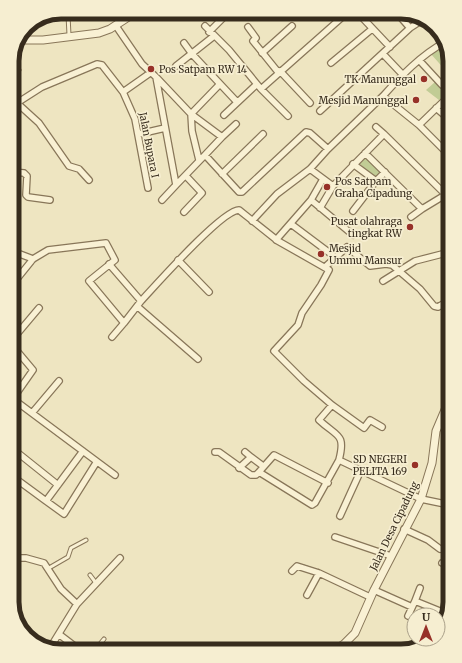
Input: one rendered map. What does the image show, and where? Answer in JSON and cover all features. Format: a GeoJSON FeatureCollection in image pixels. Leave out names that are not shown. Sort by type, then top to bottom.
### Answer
{"type":"FeatureCollection","features":[{"type":"Feature","properties":{"kind":"street"},"geometry":{"type":"LineString","coordinates":[[25,40],[43,40],[99,33],[116,26],[126,19]]}},
{"type":"Feature","properties":{"kind":"street"},"geometry":{"type":"LineString","coordinates":[[176,66],[192,54],[223,19]]}},
{"type":"Feature","properties":{"kind":"street"},"geometry":{"type":"LineString","coordinates":[[224,115],[237,102],[279,71],[340,19]]}},
{"type":"Feature","properties":{"kind":"street"},"geometry":{"type":"LineString","coordinates":[[364,19],[390,47]]}},
{"type":"Feature","properties":{"kind":"street"},"geometry":{"type":"LineString","coordinates":[[402,19],[410,28]]}},
{"type":"Feature","properties":{"kind":"street"},"geometry":{"type":"LineString","coordinates":[[320,111],[410,28],[418,23]]}},
{"type":"Feature","properties":{"kind":"street"},"geometry":{"type":"LineString","coordinates":[[116,26],[132,51],[150,72],[191,114],[222,137]]}},
{"type":"Feature","properties":{"kind":"street"},"geometry":{"type":"LineString","coordinates":[[204,26],[228,50],[258,87],[288,116]]}},
{"type":"Feature","properties":{"kind":"street"},"geometry":{"type":"LineString","coordinates":[[262,53],[292,26]]}},
{"type":"Feature","properties":{"kind":"street"},"geometry":{"type":"LineString","coordinates":[[248,27],[256,38],[253,41],[262,53],[310,103]]}},
{"type":"Feature","properties":{"kind":"street"},"geometry":{"type":"LineString","coordinates":[[331,63],[372,28]]}},
{"type":"Feature","properties":{"kind":"street"},"geometry":{"type":"LineString","coordinates":[[184,43],[192,54],[237,102]]}},
{"type":"Feature","properties":{"kind":"street"},"geometry":{"type":"LineString","coordinates":[[252,221],[277,194],[310,169],[328,149],[403,75],[440,45]]}},
{"type":"Feature","properties":{"kind":"street"},"geometry":{"type":"LineString","coordinates":[[383,54],[403,75]]}},
{"type":"Feature","properties":{"kind":"street"},"geometry":{"type":"LineString","coordinates":[[420,60],[442,85]]}},
{"type":"Feature","properties":{"kind":"street","name":"Jalan Bupara I"},"geometry":{"type":"LineString","coordinates":[[19,101],[42,88],[97,64],[102,65],[123,92],[132,107],[139,134],[148,188]]}},
{"type":"Feature","properties":{"kind":"street"},"geometry":{"type":"LineString","coordinates":[[123,92],[150,72]]}},
{"type":"Feature","properties":{"kind":"street"},"geometry":{"type":"LineString","coordinates":[[156,77],[176,184]]}},
{"type":"Feature","properties":{"kind":"street"},"geometry":{"type":"LineString","coordinates":[[199,160],[192,131],[191,114],[220,84]]}},
{"type":"Feature","properties":{"kind":"street"},"geometry":{"type":"LineString","coordinates":[[383,96],[419,125],[443,149]]}},
{"type":"Feature","properties":{"kind":"street"},"geometry":{"type":"LineString","coordinates":[[419,125],[443,102]]}},
{"type":"Feature","properties":{"kind":"street"},"geometry":{"type":"LineString","coordinates":[[19,106],[39,123],[69,166],[78,169],[89,180]]}},
{"type":"Feature","properties":{"kind":"street"},"geometry":{"type":"LineString","coordinates":[[436,108],[443,114]]}},
{"type":"Feature","properties":{"kind":"street"},"geometry":{"type":"LineString","coordinates":[[162,200],[176,184],[186,176],[199,160],[236,124]]}},
{"type":"Feature","properties":{"kind":"street"},"geometry":{"type":"LineString","coordinates":[[376,127],[443,188]]}},
{"type":"Feature","properties":{"kind":"street"},"geometry":{"type":"LineString","coordinates":[[139,134],[165,128]]}},
{"type":"Feature","properties":{"kind":"street"},"geometry":{"type":"LineString","coordinates":[[204,155],[241,192],[306,132],[310,133],[328,149]]}},
{"type":"Feature","properties":{"kind":"street"},"geometry":{"type":"LineString","coordinates":[[222,174],[263,134]]}},
{"type":"Feature","properties":{"kind":"street"},"geometry":{"type":"LineString","coordinates":[[320,208],[333,186],[352,164],[384,134]]}},
{"type":"Feature","properties":{"kind":"street"},"geometry":{"type":"LineString","coordinates":[[365,153],[422,209]]}},
{"type":"Feature","properties":{"kind":"street"},"geometry":{"type":"LineString","coordinates":[[352,164],[376,181]]}},
{"type":"Feature","properties":{"kind":"street"},"geometry":{"type":"LineString","coordinates":[[310,169],[333,186]]}},
{"type":"Feature","properties":{"kind":"street"},"geometry":{"type":"LineString","coordinates":[[353,211],[376,181],[385,172]]}},
{"type":"Feature","properties":{"kind":"street"},"geometry":{"type":"LineString","coordinates":[[19,173],[24,173],[28,176],[27,196],[50,200]]}},
{"type":"Feature","properties":{"kind":"street"},"geometry":{"type":"LineString","coordinates":[[184,212],[202,193],[186,176]]}},
{"type":"Feature","properties":{"kind":"street"},"geometry":{"type":"LineString","coordinates":[[276,240],[311,200],[323,179]]}},
{"type":"Feature","properties":{"kind":"street"},"geometry":{"type":"LineString","coordinates":[[411,217],[443,196]]}},
{"type":"Feature","properties":{"kind":"street"},"geometry":{"type":"LineString","coordinates":[[311,200],[354,235]]}},
{"type":"Feature","properties":{"kind":"street"},"geometry":{"type":"LineString","coordinates":[[112,337],[138,307],[141,301],[178,260],[211,229],[236,209],[276,240],[329,269],[302,313],[298,325],[274,351],[304,381],[332,405],[364,428],[370,420],[382,427]]}},
{"type":"Feature","properties":{"kind":"street"},"geometry":{"type":"LineString","coordinates":[[291,224],[334,258]]}},
{"type":"Feature","properties":{"kind":"street"},"geometry":{"type":"LineString","coordinates":[[19,276],[33,259],[51,249],[104,242],[108,244],[115,259],[89,281],[124,323]]}},
{"type":"Feature","properties":{"kind":"street"},"geometry":{"type":"LineString","coordinates":[[325,267],[347,247],[369,266],[389,264],[420,289],[434,306],[438,307],[443,304]]}},
{"type":"Feature","properties":{"kind":"street"},"geometry":{"type":"LineString","coordinates":[[19,254],[33,259]]}},
{"type":"Feature","properties":{"kind":"street"},"geometry":{"type":"LineString","coordinates":[[383,282],[421,259],[443,254]]}},
{"type":"Feature","properties":{"kind":"street"},"geometry":{"type":"LineString","coordinates":[[178,260],[209,292]]}},
{"type":"Feature","properties":{"kind":"street"},"geometry":{"type":"LineString","coordinates":[[109,264],[141,301]]}},
{"type":"Feature","properties":{"kind":"street"},"geometry":{"type":"LineString","coordinates":[[138,307],[198,359]]}},
{"type":"Feature","properties":{"kind":"street"},"geometry":{"type":"LineString","coordinates":[[19,332],[39,308]]}},
{"type":"Feature","properties":{"kind":"street"},"geometry":{"type":"LineString","coordinates":[[19,355],[33,370],[19,391]]}},
{"type":"Feature","properties":{"kind":"street"},"geometry":{"type":"LineString","coordinates":[[32,412],[59,381]]}},
{"type":"Feature","properties":{"kind":"street"},"geometry":{"type":"LineString","coordinates":[[19,404],[32,412],[83,451],[96,463],[114,475]]}},
{"type":"Feature","properties":{"kind":"street"},"geometry":{"type":"LineString","coordinates":[[259,472],[312,505],[315,504],[328,483],[339,460],[343,445],[341,440],[319,420],[332,405]]}},
{"type":"Feature","properties":{"kind":"street","name":"Jalan Desa Cipadung"},"geometry":{"type":"LineString","coordinates":[[344,644],[355,633],[370,598],[404,529],[421,499],[430,472],[436,431],[443,414]]}},
{"type":"Feature","properties":{"kind":"street"},"geometry":{"type":"LineString","coordinates":[[46,501],[83,451]]}},
{"type":"Feature","properties":{"kind":"street"},"geometry":{"type":"LineString","coordinates":[[215,452],[219,452],[239,468],[251,475],[257,475],[263,466],[274,455],[328,483]]}},
{"type":"Feature","properties":{"kind":"street"},"geometry":{"type":"LineString","coordinates":[[245,452],[263,466]]}},
{"type":"Feature","properties":{"kind":"street"},"geometry":{"type":"LineString","coordinates":[[19,454],[58,485]]}},
{"type":"Feature","properties":{"kind":"street"},"geometry":{"type":"LineString","coordinates":[[239,468],[251,457]]}},
{"type":"Feature","properties":{"kind":"street"},"geometry":{"type":"LineString","coordinates":[[339,460],[421,499],[443,504]]}},
{"type":"Feature","properties":{"kind":"street"},"geometry":{"type":"LineString","coordinates":[[19,481],[64,514],[96,463]]}},
{"type":"Feature","properties":{"kind":"street"},"geometry":{"type":"LineString","coordinates":[[340,516],[361,470]]}},
{"type":"Feature","properties":{"kind":"street"},"geometry":{"type":"LineString","coordinates":[[404,529],[428,540],[440,549]]}},
{"type":"Feature","properties":{"kind":"street"},"geometry":{"type":"LineString","coordinates":[[334,537],[391,556]]}},
{"type":"Feature","properties":{"kind":"street"},"geometry":{"type":"LineString","coordinates":[[19,558],[38,560],[44,563],[49,568],[61,589],[77,604]]}},
{"type":"Feature","properties":{"kind":"street"},"geometry":{"type":"LineString","coordinates":[[54,643],[60,635],[77,604],[96,582],[105,576],[120,558]]}},
{"type":"Feature","properties":{"kind":"street"},"geometry":{"type":"LineString","coordinates":[[292,571],[297,566],[319,573],[370,598]]}},
{"type":"Feature","properties":{"kind":"street"},"geometry":{"type":"LineString","coordinates":[[307,595],[319,573]]}},
{"type":"Feature","properties":{"kind":"street"},"geometry":{"type":"LineString","coordinates":[[374,590],[412,607],[420,588]]}},
{"type":"Feature","properties":{"kind":"street"},"geometry":{"type":"LineString","coordinates":[[415,601],[442,612]]}},
{"type":"Feature","properties":{"kind":"street"},"geometry":{"type":"LineString","coordinates":[[60,635],[72,644]]}},
{"type":"Feature","properties":{"kind":"lane"},"geometry":{"type":"LineString","coordinates":[[68,19],[69,36]]}},
{"type":"Feature","properties":{"kind":"lane"},"geometry":{"type":"LineString","coordinates":[[49,568],[68,557],[70,548],[86,540]]}},
{"type":"Feature","properties":{"kind":"lane"},"geometry":{"type":"LineString","coordinates":[[90,575],[96,582]]}},
{"type":"Feature","properties":{"kind":"lane"},"geometry":{"type":"LineString","coordinates":[[100,644],[104,639]]}},
{"type":"Feature","properties":{"kind":"green space"},"geometry":{"type":"Polygon","coordinates":[[[441,47],[443,56],[443,68],[431,54],[441,47]]]}},
{"type":"Feature","properties":{"kind":"green space"},"geometry":{"type":"Polygon","coordinates":[[[435,82],[443,91],[443,97],[439,100],[426,90],[435,82]]]}},
{"type":"Feature","properties":{"kind":"green space"},"geometry":{"type":"Polygon","coordinates":[[[365,157],[381,172],[375,178],[359,163],[365,157]]]}},
{"type":"Feature","properties":{"kind":"waterway"},"geometry":{"type":"LineString","coordinates":[[302,565],[317,570]]}},
{"type":"Feature","properties":{"kind":"place","name":"Pos Satpam RW 14"},"geometry":{"type":"Point","coordinates":[151,69]}},
{"type":"Feature","properties":{"kind":"place","name":"TK Manunggal"},"geometry":{"type":"Point","coordinates":[424,79]}},
{"type":"Feature","properties":{"kind":"place","name":"Mesjid Manunggal"},"geometry":{"type":"Point","coordinates":[416,100]}},
{"type":"Feature","properties":{"kind":"place","name":"Pos Satpam Graha Cipadung"},"geometry":{"type":"Point","coordinates":[327,187]}},
{"type":"Feature","properties":{"kind":"place","name":"Pusat olahraga tingkat RW"},"geometry":{"type":"Point","coordinates":[410,227]}},
{"type":"Feature","properties":{"kind":"place","name":"Mesjid Ummu Mansur"},"geometry":{"type":"Point","coordinates":[321,254]}},
{"type":"Feature","properties":{"kind":"place","name":"SD NEGERI PELITA 169"},"geometry":{"type":"Point","coordinates":[415,465]}}]}
